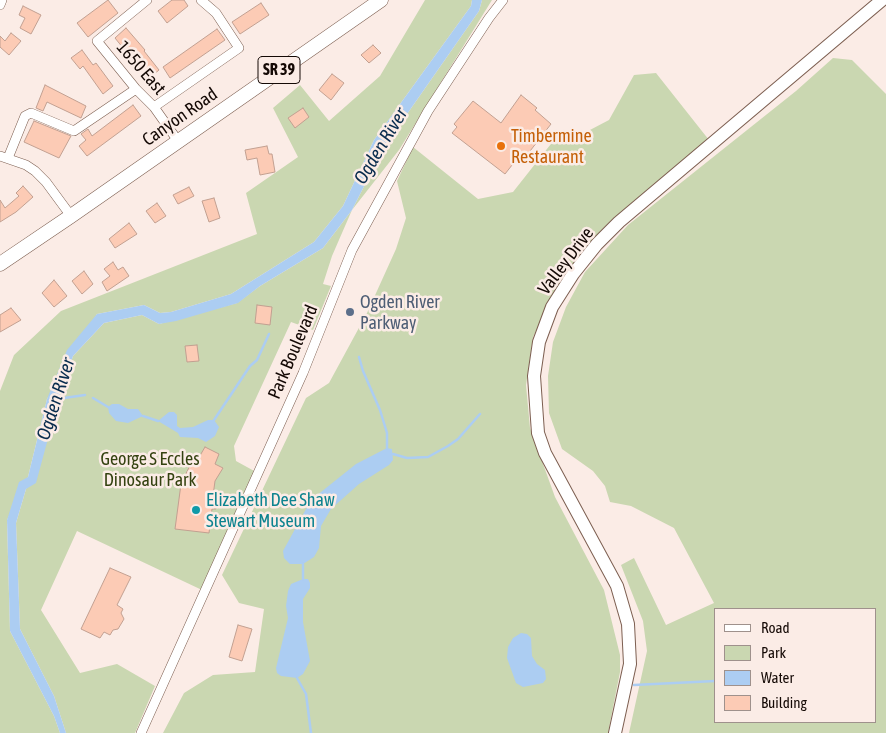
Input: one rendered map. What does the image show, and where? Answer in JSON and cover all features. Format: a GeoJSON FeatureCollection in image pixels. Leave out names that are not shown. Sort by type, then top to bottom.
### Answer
{"type":"FeatureCollection","features":[{"type":"Feature","properties":{"kind":"main road","name":"Canyon Road"},"geometry":{"type":"LineString","coordinates":[[0,264],[381,0]]}},
{"type":"Feature","properties":{"kind":"street"},"geometry":{"type":"LineString","coordinates":[[0,5],[2,0]]}},
{"type":"Feature","properties":{"kind":"street","name":"1650 East"},"geometry":{"type":"LineString","coordinates":[[147,0],[96,41],[136,89],[154,107],[178,141]]}},
{"type":"Feature","properties":{"kind":"street"},"geometry":{"type":"LineString","coordinates":[[154,107],[239,48],[216,13],[201,0]]}},
{"type":"Feature","properties":{"kind":"street","name":"Park Boulevard"},"geometry":{"type":"LineString","coordinates":[[141,733],[299,383],[352,250],[428,111],[489,18],[503,0]]}},
{"type":"Feature","properties":{"kind":"street","name":"Valley Drive"},"geometry":{"type":"LineString","coordinates":[[615,733],[630,664],[628,624],[617,586],[545,453],[538,433],[534,376],[539,342],[552,307],[573,274],[618,222],[882,0]]}},
{"type":"Feature","properties":{"kind":"street"},"geometry":{"type":"LineString","coordinates":[[71,216],[46,182],[35,171],[26,165],[4,157],[25,116],[31,113],[74,131],[136,89]]}},
{"type":"Feature","properties":{"kind":"green space"},"geometry":{"type":"Polygon","coordinates":[[[425,0],[472,0],[471,6],[374,140],[343,206],[314,242],[231,294],[171,312],[160,313],[144,305],[97,314],[47,399],[28,477],[7,520],[10,631],[54,716],[60,733],[0,733],[0,391],[14,355],[61,311],[257,234],[246,193],[298,157],[273,108],[300,85],[329,121],[380,76],[425,0]]]}},
{"type":"Feature","properties":{"kind":"green space"},"geometry":{"type":"Polygon","coordinates":[[[482,0],[492,0],[399,150],[352,210],[384,147],[479,11],[482,0]]]}},
{"type":"Feature","properties":{"kind":"green space"},"geometry":{"type":"Polygon","coordinates":[[[833,58],[852,60],[886,94],[886,733],[629,733],[647,651],[643,621],[621,565],[634,558],[666,625],[714,603],[674,528],[631,506],[610,502],[605,486],[593,471],[562,449],[549,413],[548,376],[553,342],[566,307],[585,272],[628,225],[796,91],[833,58]]]}},
{"type":"Feature","properties":{"kind":"green space"},"geometry":{"type":"Polygon","coordinates":[[[656,73],[709,140],[593,238],[571,267],[554,294],[533,337],[526,385],[530,428],[555,497],[604,590],[620,655],[620,672],[608,733],[163,733],[184,693],[213,675],[255,672],[264,609],[239,603],[222,575],[306,398],[329,383],[367,313],[396,249],[406,218],[397,181],[413,147],[478,199],[513,192],[558,135],[567,142],[609,120],[634,75],[656,73]]]}},
{"type":"Feature","properties":{"kind":"green space","name":"George S Eccles Dinosaur Park"},"geometry":{"type":"Polygon","coordinates":[[[352,210],[332,256],[323,284],[331,286],[313,330],[291,322],[234,446],[236,461],[256,472],[202,590],[77,531],[41,610],[80,673],[117,664],[155,686],[135,733],[66,733],[54,696],[20,629],[16,523],[26,489],[73,356],[104,323],[142,315],[159,324],[237,303],[260,286],[323,248],[352,210]]]}},
{"type":"Feature","properties":{"kind":"water","name":"Ogden River"},"geometry":{"type":"Polygon","coordinates":[[[472,0],[482,0],[479,11],[384,147],[352,210],[323,248],[260,286],[238,303],[159,324],[142,315],[104,323],[73,356],[59,398],[36,483],[26,489],[16,523],[20,629],[54,696],[66,733],[60,733],[54,716],[10,631],[7,520],[19,482],[28,477],[47,399],[67,350],[97,314],[144,305],[160,313],[171,312],[231,294],[314,242],[343,206],[374,140],[471,6],[472,0]]]}},
{"type":"Feature","properties":{"kind":"water"},"geometry":{"type":"Polygon","coordinates":[[[112,404],[119,404],[128,409],[138,409],[143,416],[128,423],[116,421],[109,413],[108,407],[112,404]]]}},
{"type":"Feature","properties":{"kind":"water"},"geometry":{"type":"Polygon","coordinates":[[[169,412],[174,412],[177,415],[177,426],[180,428],[193,427],[208,420],[214,420],[219,427],[215,436],[206,442],[198,438],[180,437],[178,433],[158,421],[169,412]]]}},
{"type":"Feature","properties":{"kind":"water"},"geometry":{"type":"Polygon","coordinates":[[[387,448],[392,449],[393,460],[389,465],[359,484],[331,509],[321,526],[319,548],[314,557],[303,564],[290,564],[284,558],[283,551],[311,500],[356,464],[387,448]]]}},
{"type":"Feature","properties":{"kind":"water"},"geometry":{"type":"Polygon","coordinates":[[[308,579],[310,583],[310,588],[303,599],[303,622],[310,661],[303,674],[297,678],[281,676],[277,673],[276,668],[288,618],[286,606],[288,591],[291,584],[308,579]]]}},
{"type":"Feature","properties":{"kind":"water"},"geometry":{"type":"Polygon","coordinates":[[[521,633],[527,634],[531,638],[532,656],[537,664],[545,670],[546,679],[543,683],[523,687],[516,683],[507,658],[508,647],[513,638],[521,633]]]}},
{"type":"Feature","properties":{"kind":"building"},"geometry":{"type":"Polygon","coordinates":[[[108,0],[118,13],[88,37],[77,23],[108,0]]]}},
{"type":"Feature","properties":{"kind":"building"},"geometry":{"type":"Polygon","coordinates":[[[172,0],[184,0],[188,6],[167,23],[158,11],[172,0]]]}},
{"type":"Feature","properties":{"kind":"building"},"geometry":{"type":"Polygon","coordinates":[[[261,3],[269,15],[240,34],[232,22],[261,3]]]}},
{"type":"Feature","properties":{"kind":"building"},"geometry":{"type":"Polygon","coordinates":[[[23,6],[41,15],[31,34],[20,28],[25,18],[19,15],[23,6]]]}},
{"type":"Feature","properties":{"kind":"building"},"geometry":{"type":"Polygon","coordinates":[[[126,28],[159,70],[148,79],[115,38],[126,28]]]}},
{"type":"Feature","properties":{"kind":"building"},"geometry":{"type":"Polygon","coordinates":[[[217,29],[225,40],[170,78],[163,67],[217,29]]]}},
{"type":"Feature","properties":{"kind":"building"},"geometry":{"type":"Polygon","coordinates":[[[11,33],[21,41],[9,55],[0,47],[0,36],[5,41],[11,33]]]}},
{"type":"Feature","properties":{"kind":"building"},"geometry":{"type":"Polygon","coordinates":[[[373,45],[381,53],[369,63],[361,55],[373,45]]]}},
{"type":"Feature","properties":{"kind":"building"},"geometry":{"type":"Polygon","coordinates":[[[82,50],[93,65],[96,63],[113,86],[103,94],[83,66],[80,69],[71,58],[82,50]]]}},
{"type":"Feature","properties":{"kind":"building"},"geometry":{"type":"Polygon","coordinates":[[[332,74],[344,83],[331,100],[319,90],[332,74]]]}},
{"type":"Feature","properties":{"kind":"building"},"geometry":{"type":"Polygon","coordinates":[[[45,85],[86,106],[81,118],[47,102],[43,111],[36,108],[45,85]]]}},
{"type":"Feature","properties":{"kind":"building","name":"Timbermine Restaurant"},"geometry":{"type":"Polygon","coordinates":[[[521,95],[537,108],[535,110],[551,124],[520,164],[516,160],[505,174],[452,133],[457,127],[454,124],[473,101],[501,123],[521,95]]]}},
{"type":"Feature","properties":{"kind":"building"},"geometry":{"type":"Polygon","coordinates":[[[133,105],[141,116],[87,156],[79,146],[86,140],[81,134],[88,129],[92,136],[133,105]]]}},
{"type":"Feature","properties":{"kind":"building"},"geometry":{"type":"Polygon","coordinates":[[[303,108],[309,117],[295,128],[288,118],[303,108]]]}},
{"type":"Feature","properties":{"kind":"building"},"geometry":{"type":"Polygon","coordinates":[[[34,121],[71,136],[59,158],[24,142],[34,121]]]}},
{"type":"Feature","properties":{"kind":"building"},"geometry":{"type":"Polygon","coordinates":[[[267,146],[269,154],[272,154],[275,172],[260,175],[257,158],[247,160],[245,150],[267,146]]]}},
{"type":"Feature","properties":{"kind":"building"},"geometry":{"type":"Polygon","coordinates":[[[23,186],[33,197],[16,212],[0,222],[0,200],[5,208],[19,196],[16,193],[23,186]]]}},
{"type":"Feature","properties":{"kind":"building"},"geometry":{"type":"Polygon","coordinates":[[[189,187],[194,196],[178,204],[173,195],[189,187]]]}},
{"type":"Feature","properties":{"kind":"building"},"geometry":{"type":"Polygon","coordinates":[[[214,198],[220,218],[209,222],[202,201],[214,198]]]}},
{"type":"Feature","properties":{"kind":"building"},"geometry":{"type":"Polygon","coordinates":[[[157,203],[166,216],[155,223],[146,211],[157,203]]]}},
{"type":"Feature","properties":{"kind":"building"},"geometry":{"type":"Polygon","coordinates":[[[129,223],[137,234],[115,248],[109,239],[129,223]]]}},
{"type":"Feature","properties":{"kind":"building"},"geometry":{"type":"Polygon","coordinates":[[[113,262],[118,270],[123,267],[129,276],[107,291],[102,282],[110,276],[104,269],[113,262]]]}},
{"type":"Feature","properties":{"kind":"building"},"geometry":{"type":"Polygon","coordinates":[[[84,271],[93,284],[82,294],[72,281],[84,271]]]}},
{"type":"Feature","properties":{"kind":"building"},"geometry":{"type":"Polygon","coordinates":[[[54,280],[67,296],[54,307],[42,293],[54,280]]]}},
{"type":"Feature","properties":{"kind":"building"},"geometry":{"type":"Polygon","coordinates":[[[257,305],[272,307],[270,325],[255,323],[257,305]]]}},
{"type":"Feature","properties":{"kind":"building"},"geometry":{"type":"Polygon","coordinates":[[[11,308],[21,320],[0,332],[0,315],[11,308]]]}},
{"type":"Feature","properties":{"kind":"building"},"geometry":{"type":"Polygon","coordinates":[[[197,345],[199,361],[187,362],[185,346],[197,345]]]}},
{"type":"Feature","properties":{"kind":"building"},"geometry":{"type":"Polygon","coordinates":[[[205,447],[219,454],[215,464],[223,468],[215,481],[213,496],[218,496],[216,509],[212,509],[209,533],[175,529],[181,484],[194,457],[198,459],[205,447]]]}},
{"type":"Feature","properties":{"kind":"building"},"geometry":{"type":"Polygon","coordinates":[[[110,568],[131,577],[117,605],[123,609],[121,613],[124,619],[118,629],[113,630],[110,635],[104,632],[100,638],[81,629],[110,568]]]}},
{"type":"Feature","properties":{"kind":"building"},"geometry":{"type":"Polygon","coordinates":[[[238,625],[252,629],[242,661],[229,657],[238,625]]]}},
{"type":"Feature","properties":{"kind":"waterway"},"geometry":{"type":"LineString","coordinates":[[214,420],[250,366],[257,360],[269,334]]}},
{"type":"Feature","properties":{"kind":"waterway"},"geometry":{"type":"LineString","coordinates":[[359,357],[380,410],[387,433],[387,448]]}},
{"type":"Feature","properties":{"kind":"waterway"},"geometry":{"type":"LineString","coordinates":[[57,399],[85,395]]}},
{"type":"Feature","properties":{"kind":"waterway"},"geometry":{"type":"LineString","coordinates":[[93,398],[108,407]]}},
{"type":"Feature","properties":{"kind":"waterway"},"geometry":{"type":"LineString","coordinates":[[393,454],[407,458],[428,457],[458,439],[480,414]]}},
{"type":"Feature","properties":{"kind":"waterway"},"geometry":{"type":"LineString","coordinates":[[143,416],[158,421]]}},
{"type":"Feature","properties":{"kind":"waterway"},"geometry":{"type":"LineString","coordinates":[[303,564],[303,579]]}},
{"type":"Feature","properties":{"kind":"waterway"},"geometry":{"type":"LineString","coordinates":[[297,678],[306,694],[311,733]]}},
{"type":"Feature","properties":{"kind":"waterway"},"geometry":{"type":"LineString","coordinates":[[634,685],[714,681]]}},
{"type":"Feature","properties":{"kind":"place","name":"Timbermine Restaurant"},"geometry":{"type":"Point","coordinates":[501,146]}},
{"type":"Feature","properties":{"kind":"place","name":"Ogden River Parkway"},"geometry":{"type":"Point","coordinates":[350,312]}},
{"type":"Feature","properties":{"kind":"place","name":"Elizabeth Dee Shaw Stewart Museum"},"geometry":{"type":"Point","coordinates":[196,510]}}]}
